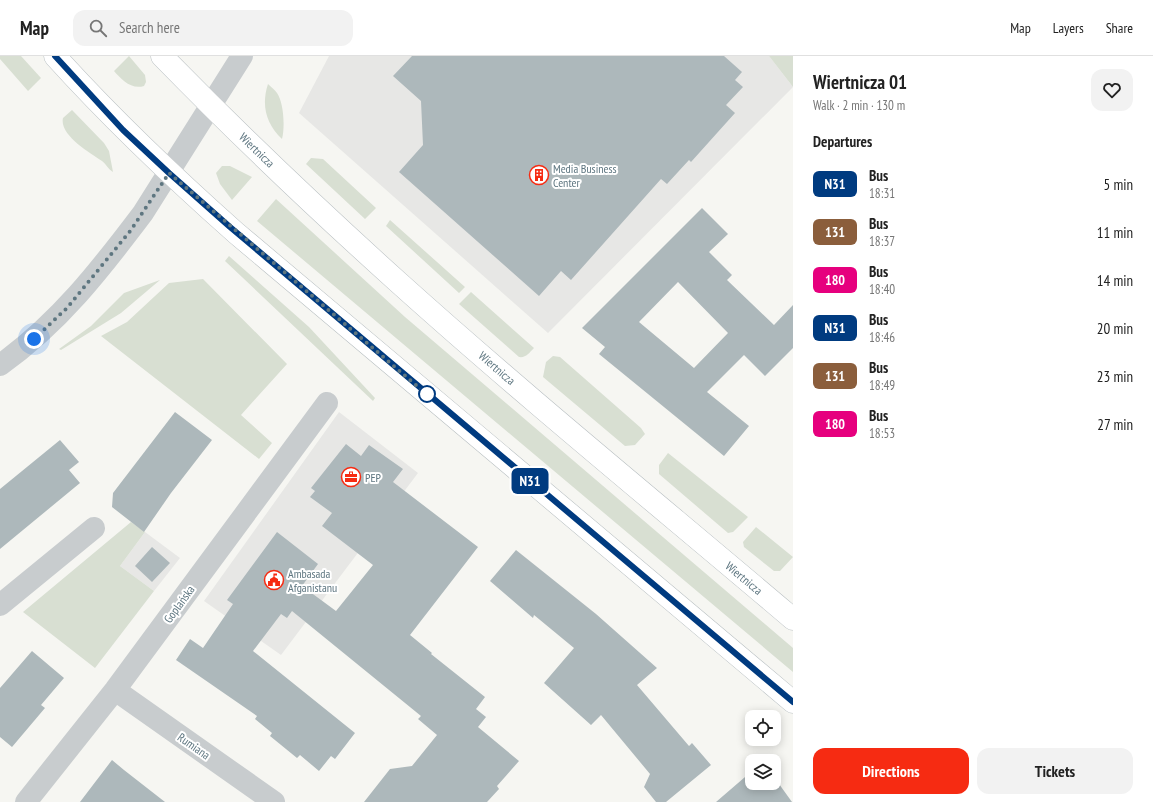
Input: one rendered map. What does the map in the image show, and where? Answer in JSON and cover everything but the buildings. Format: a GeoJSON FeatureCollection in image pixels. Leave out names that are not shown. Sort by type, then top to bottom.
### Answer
{"type":"FeatureCollection","features":[{"type":"Feature","properties":{"kind":"main road"},"geometry":{"type":"LineString","coordinates":[[55,56],[118,125],[169,173],[255,248],[793,702]]}},
{"type":"Feature","properties":{"kind":"main road","name":"Wiertnicza"},"geometry":{"type":"LineString","coordinates":[[162,56],[211,106],[398,282],[514,384],[793,619]]}},
{"type":"Feature","properties":{"kind":"street"},"geometry":{"type":"LineString","coordinates":[[0,365],[46,329],[67,308],[131,230],[169,173],[242,56]]}},
{"type":"Feature","properties":{"kind":"street","name":"Goplańska"},"geometry":{"type":"LineString","coordinates":[[26,802],[115,690],[327,402]]}},
{"type":"Feature","properties":{"kind":"street"},"geometry":{"type":"LineString","coordinates":[[0,605],[94,528]]}},
{"type":"Feature","properties":{"kind":"street","name":"Rumiana"},"geometry":{"type":"LineString","coordinates":[[115,690],[274,802]]}},
{"type":"Feature","properties":{"kind":"shaded area"},"geometry":{"type":"Polygon","coordinates":[[[0,56],[21,56],[41,78],[28,91],[0,59],[0,56]]]}},
{"type":"Feature","properties":{"kind":"shaded area"},"geometry":{"type":"Polygon","coordinates":[[[129,56],[145,75],[146,82],[144,86],[139,87],[127,83],[114,71],[129,56]]]}},
{"type":"Feature","properties":{"kind":"shaded area","name":"Media Business Center"},"geometry":{"type":"Polygon","coordinates":[[[329,56],[769,56],[793,87],[548,333],[299,113],[329,56]]]}},
{"type":"Feature","properties":{"kind":"shaded area"},"geometry":{"type":"Polygon","coordinates":[[[769,56],[793,56],[793,87],[769,56]]]}},
{"type":"Feature","properties":{"kind":"shaded area"},"geometry":{"type":"Polygon","coordinates":[[[268,84],[277,93],[281,103],[284,122],[282,139],[272,127],[266,114],[265,99],[268,84]]]}},
{"type":"Feature","properties":{"kind":"shaded area"},"geometry":{"type":"Polygon","coordinates":[[[72,110],[104,143],[109,151],[113,172],[102,161],[76,143],[66,131],[63,124],[63,118],[72,110]]]}},
{"type":"Feature","properties":{"kind":"shaded area"},"geometry":{"type":"Polygon","coordinates":[[[311,158],[323,159],[376,208],[365,219],[306,164],[311,158]]]}},
{"type":"Feature","properties":{"kind":"shaded area"},"geometry":{"type":"Polygon","coordinates":[[[222,166],[230,166],[252,177],[232,200],[220,184],[216,173],[222,166]]]}},
{"type":"Feature","properties":{"kind":"shaded area"},"geometry":{"type":"Polygon","coordinates":[[[276,199],[405,317],[793,648],[793,672],[257,221],[276,199]]]}},
{"type":"Feature","properties":{"kind":"shaded area"},"geometry":{"type":"Polygon","coordinates":[[[390,220],[465,287],[459,293],[386,226],[390,220]]]}},
{"type":"Feature","properties":{"kind":"shaded area"},"geometry":{"type":"Polygon","coordinates":[[[229,256],[309,327],[375,398],[373,401],[225,261],[229,256]]]}},
{"type":"Feature","properties":{"kind":"shaded area"},"geometry":{"type":"Polygon","coordinates":[[[203,279],[287,364],[241,415],[272,443],[259,459],[101,336],[127,322],[169,283],[203,279]]]}},
{"type":"Feature","properties":{"kind":"shaded area"},"geometry":{"type":"Polygon","coordinates":[[[160,280],[121,313],[61,350],[59,349],[91,326],[124,293],[160,280]]]}},
{"type":"Feature","properties":{"kind":"shaded area"},"geometry":{"type":"Polygon","coordinates":[[[471,292],[534,348],[526,356],[519,357],[459,304],[471,292]]]}},
{"type":"Feature","properties":{"kind":"shaded area"},"geometry":{"type":"Polygon","coordinates":[[[553,356],[560,357],[641,428],[645,434],[635,445],[625,446],[543,377],[546,362],[553,356]]]}},
{"type":"Feature","properties":{"kind":"shaded area"},"geometry":{"type":"Polygon","coordinates":[[[339,412],[418,473],[281,655],[204,601],[339,412]]]}},
{"type":"Feature","properties":{"kind":"shaded area"},"geometry":{"type":"Polygon","coordinates":[[[668,453],[748,517],[733,532],[728,533],[659,474],[659,465],[668,453]]]}},
{"type":"Feature","properties":{"kind":"shaded area"},"geometry":{"type":"Polygon","coordinates":[[[131,522],[145,532],[120,566],[154,591],[95,668],[23,612],[131,522]]]}},
{"type":"Feature","properties":{"kind":"shaded area"},"geometry":{"type":"Polygon","coordinates":[[[756,527],[793,557],[780,571],[774,571],[744,547],[743,542],[756,527]]]}},
{"type":"Feature","properties":{"kind":"shaded area"},"geometry":{"type":"Polygon","coordinates":[[[145,532],[180,558],[154,591],[120,566],[145,532]]]}},
{"type":"Feature","properties":{"kind":"bus line","name":"N31"},"geometry":{"type":"LineString","coordinates":[[55,56],[123,130],[230,227],[793,702]]}},
{"type":"Feature","properties":{"kind":"place","name":"Media Business Center"},"geometry":{"type":"Point","coordinates":[539,175]}},
{"type":"Feature","properties":{"kind":"place","name":"PEP"},"geometry":{"type":"Point","coordinates":[351,477]}},
{"type":"Feature","properties":{"kind":"place","name":"Ambasada Afganistanu"},"geometry":{"type":"Point","coordinates":[274,580]}},
{"type":"Feature","properties":{"kind":"route"},"geometry":{"type":"LineString","coordinates":[[34,339],[67,308],[131,230],[144,213],[169,173],[236,233],[431,398],[427,394]]}}]}
